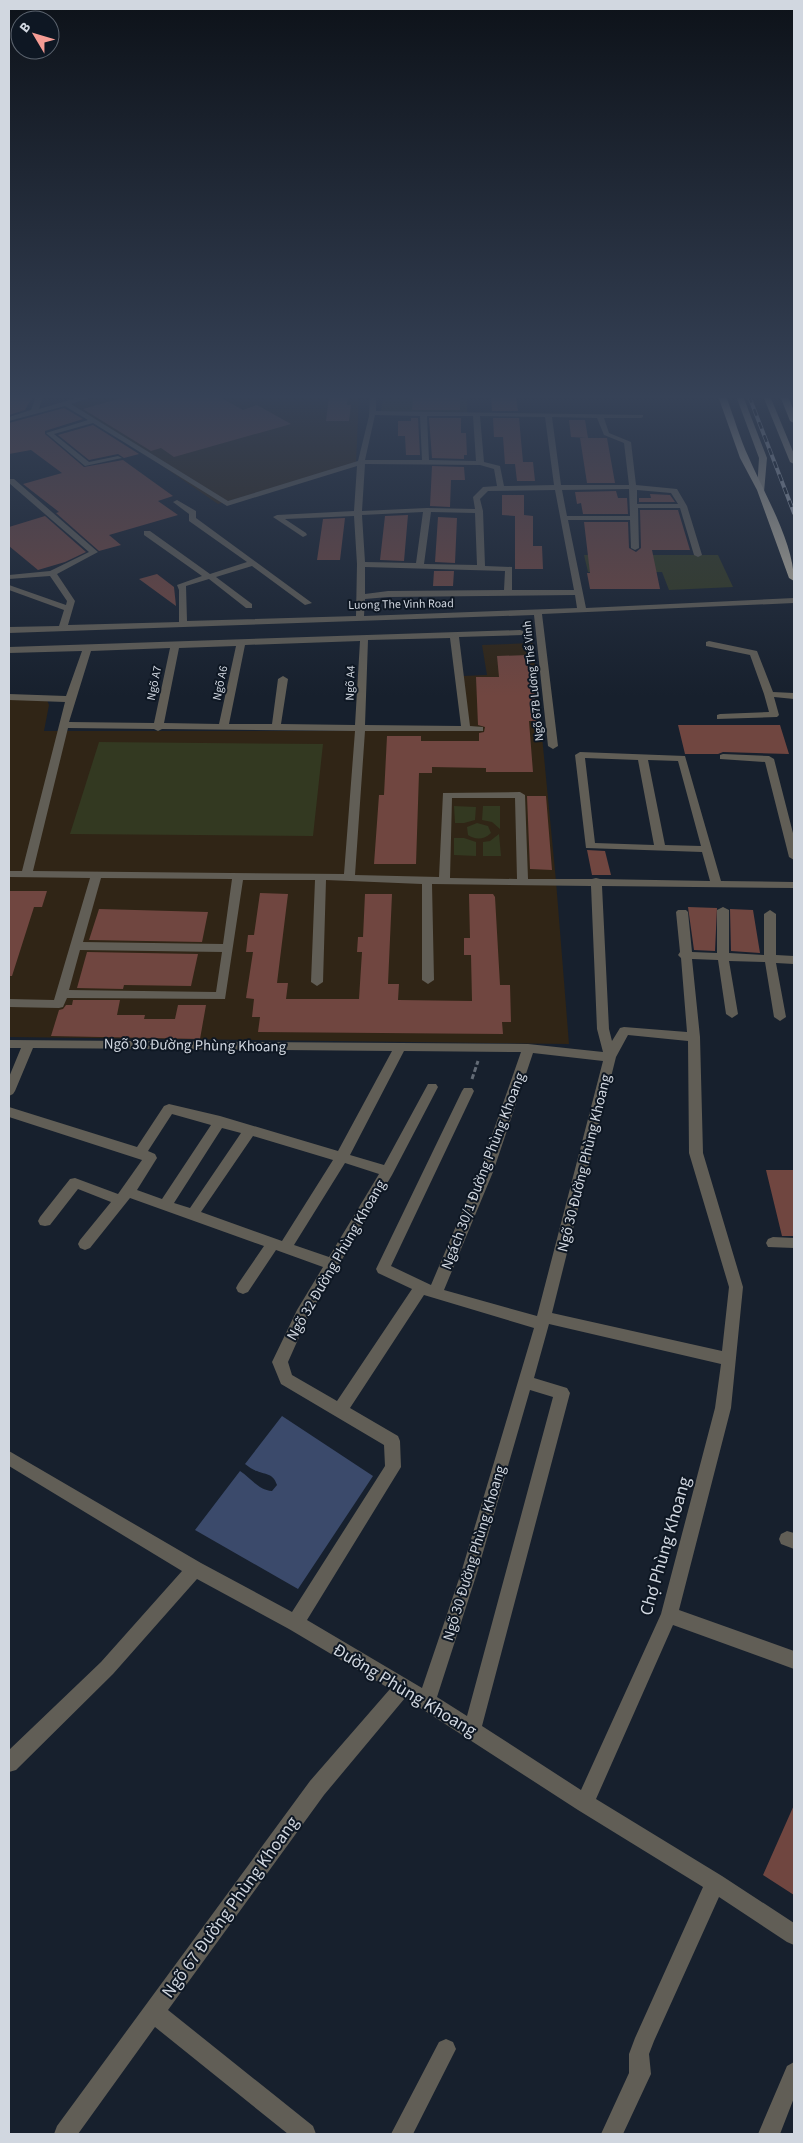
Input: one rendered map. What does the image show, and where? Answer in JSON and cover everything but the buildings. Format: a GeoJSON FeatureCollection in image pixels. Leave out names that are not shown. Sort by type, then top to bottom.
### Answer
{"type":"FeatureCollection","features":[{"type":"Feature","properties":{"kind":"highway"},"geometry":{"type":"LineString","coordinates":[[763,496],[794,578]]}},
{"type":"Feature","properties":{"kind":"street"},"geometry":{"type":"LineString","coordinates":[[9,577],[52,573],[94,552],[29,496]]}},
{"type":"Feature","properties":{"kind":"street"},"geometry":{"type":"LineString","coordinates":[[214,496],[227,504],[253,496]]}},
{"type":"Feature","properties":{"kind":"street"},"geometry":{"type":"LineString","coordinates":[[359,496],[360,617]]}},
{"type":"Feature","properties":{"kind":"street"},"geometry":{"type":"LineString","coordinates":[[479,496],[476,499],[479,511],[481,568]]}},
{"type":"Feature","properties":{"kind":"street"},"geometry":{"type":"LineString","coordinates":[[560,496],[566,518],[582,611]]}},
{"type":"Feature","properties":{"kind":"street"},"geometry":{"type":"LineString","coordinates":[[633,496],[635,548]]}},
{"type":"Feature","properties":{"kind":"street"},"geometry":{"type":"LineString","coordinates":[[677,496],[683,506],[698,555]]}},
{"type":"Feature","properties":{"kind":"street"},"geometry":{"type":"LineString","coordinates":[[177,502],[193,514],[192,519],[308,602]]}},
{"type":"Feature","properties":{"kind":"street"},"geometry":{"type":"LineString","coordinates":[[634,506],[683,506]]}},
{"type":"Feature","properties":{"kind":"street"},"geometry":{"type":"LineString","coordinates":[[420,565],[427,510]]}},
{"type":"Feature","properties":{"kind":"street"},"geometry":{"type":"LineString","coordinates":[[303,535],[276,517],[427,510],[479,511]]}},
{"type":"Feature","properties":{"kind":"street"},"geometry":{"type":"LineString","coordinates":[[566,518],[634,518]]}},
{"type":"Feature","properties":{"kind":"street"},"geometry":{"type":"LineString","coordinates":[[147,533],[249,606]]}},
{"type":"Feature","properties":{"kind":"street"},"geometry":{"type":"LineString","coordinates":[[183,623],[183,590],[181,584],[253,563]]}},
{"type":"Feature","properties":{"kind":"street"},"geometry":{"type":"LineString","coordinates":[[361,564],[509,569],[508,593]]}},
{"type":"Feature","properties":{"kind":"street"},"geometry":{"type":"LineString","coordinates":[[52,573],[71,601],[63,628]]}},
{"type":"Feature","properties":{"kind":"street"},"geometry":{"type":"LineString","coordinates":[[9,587],[68,609]]}},
{"type":"Feature","properties":{"kind":"street"},"geometry":{"type":"LineString","coordinates":[[359,597],[388,594],[579,592]]}},
{"type":"Feature","properties":{"kind":"street","name":"Luong The Vinh Road"},"geometry":{"type":"LineString","coordinates":[[9,630],[63,628],[106,637],[183,623],[538,613],[794,601]]}},
{"type":"Feature","properties":{"kind":"street","name":"Ngõ 67B Lương Thế Vinh"},"geometry":{"type":"LineString","coordinates":[[538,613],[553,746]]}},
{"type":"Feature","properties":{"kind":"street"},"geometry":{"type":"LineString","coordinates":[[9,650],[87,649],[106,637],[175,644],[241,644],[454,634],[520,633]]}},
{"type":"Feature","properties":{"kind":"street"},"geometry":{"type":"LineString","coordinates":[[454,634],[466,729]]}},
{"type":"Feature","properties":{"kind":"street","name":"Ngõ A4"},"geometry":{"type":"LineString","coordinates":[[348,877],[360,728],[364,639]]}},
{"type":"Feature","properties":{"kind":"street","name":"Ngõ A7"},"geometry":{"type":"LineString","coordinates":[[158,728],[175,644]]}},
{"type":"Feature","properties":{"kind":"street","name":"Ngõ A6"},"geometry":{"type":"LineString","coordinates":[[223,728],[241,644]]}},
{"type":"Feature","properties":{"kind":"street"},"geometry":{"type":"LineString","coordinates":[[709,644],[754,653],[769,694],[774,715],[720,717]]}},
{"type":"Feature","properties":{"kind":"street"},"geometry":{"type":"LineString","coordinates":[[28,874],[70,699],[87,649]]}},
{"type":"Feature","properties":{"kind":"street"},"geometry":{"type":"LineString","coordinates":[[276,728],[283,679]]}},
{"type":"Feature","properties":{"kind":"street"},"geometry":{"type":"LineString","coordinates":[[769,694],[794,696]]}},
{"type":"Feature","properties":{"kind":"street"},"geometry":{"type":"LineString","coordinates":[[9,697],[70,699]]}},
{"type":"Feature","properties":{"kind":"street"},"geometry":{"type":"LineString","coordinates":[[64,725],[158,728],[480,729]]}},
{"type":"Feature","properties":{"kind":"street"},"geometry":{"type":"LineString","coordinates":[[706,849],[590,846],[580,755],[682,758],[716,883]]}},
{"type":"Feature","properties":{"kind":"street"},"geometry":{"type":"LineString","coordinates":[[642,756],[660,848]]}},
{"type":"Feature","properties":{"kind":"street"},"geometry":{"type":"LineString","coordinates":[[723,757],[769,759],[794,857]]}},
{"type":"Feature","properties":{"kind":"street"},"geometry":{"type":"LineString","coordinates":[[444,880],[447,795],[456,795],[520,796],[524,881]]}},
{"type":"Feature","properties":{"kind":"street"},"geometry":{"type":"LineString","coordinates":[[9,874],[348,877],[794,885]]}},
{"type":"Feature","properties":{"kind":"street"},"geometry":{"type":"LineString","coordinates":[[9,1003],[59,1004],[96,876]]}},
{"type":"Feature","properties":{"kind":"street"},"geometry":{"type":"LineString","coordinates":[[62,994],[221,996],[238,877]]}},
{"type":"Feature","properties":{"kind":"street"},"geometry":{"type":"LineString","coordinates":[[317,982],[321,877]]}},
{"type":"Feature","properties":{"kind":"street"},"geometry":{"type":"LineString","coordinates":[[427,879],[428,980]]}},
{"type":"Feature","properties":{"kind":"street"},"geometry":{"type":"LineString","coordinates":[[596,881],[607,887],[794,890]]}},
{"type":"Feature","properties":{"kind":"street"},"geometry":{"type":"LineString","coordinates":[[596,881],[603,1029],[610,1057]]}},
{"type":"Feature","properties":{"kind":"street"},"geometry":{"type":"LineString","coordinates":[[723,910],[723,957],[732,1014]]}},
{"type":"Feature","properties":{"kind":"street"},"geometry":{"type":"LineString","coordinates":[[610,1057],[624,1031],[694,1036],[684,955],[682,912]]}},
{"type":"Feature","properties":{"kind":"street"},"geometry":{"type":"LineString","coordinates":[[770,914],[770,959],[780,1017]]}},
{"type":"Feature","properties":{"kind":"street"},"geometry":{"type":"LineString","coordinates":[[76,946],[228,948]]}},
{"type":"Feature","properties":{"kind":"street"},"geometry":{"type":"LineString","coordinates":[[684,955],[794,960]]}},
{"type":"Feature","properties":{"kind":"street","name":"Chợ Phùng Khoang"},"geometry":{"type":"LineString","coordinates":[[585,1803],[669,1615],[724,1408],[736,1287],[696,1153],[694,1036]]}},
{"type":"Feature","properties":{"kind":"street","name":"Ngõ 30 Đường Phùng Khoang"},"geometry":{"type":"LineString","coordinates":[[9,1044],[528,1048],[610,1057],[543,1320],[469,1574],[427,1702]]}},
{"type":"Feature","properties":{"kind":"street"},"geometry":{"type":"LineString","coordinates":[[9,1090],[29,1044]]}},
{"type":"Feature","properties":{"kind":"street"},"geometry":{"type":"LineString","coordinates":[[244,1288],[279,1245],[342,1157],[400,1047]]}},
{"type":"Feature","properties":{"kind":"street","name":"Ngách 30/1 Đường Phùng Khoang"},"geometry":{"type":"LineString","coordinates":[[340,1410],[428,1290],[457,1245],[512,1104],[528,1048]]}},
{"type":"Feature","properties":{"kind":"street","name":"Ngõ 32 Đường Phùng Khoang"},"geometry":{"type":"LineString","coordinates":[[295,1624],[393,1467],[392,1441],[286,1379],[280,1362],[302,1314],[387,1170],[432,1087]]}},
{"type":"Feature","properties":{"kind":"street"},"geometry":{"type":"LineString","coordinates":[[468,1091],[383,1269],[428,1290],[543,1320],[729,1359]]}},
{"type":"Feature","properties":{"kind":"street"},"geometry":{"type":"LineString","coordinates":[[140,1153],[169,1110],[250,1130],[387,1170]]}},
{"type":"Feature","properties":{"kind":"street"},"geometry":{"type":"LineString","coordinates":[[9,1112],[140,1153],[150,1158],[124,1196],[85,1244]]}},
{"type":"Feature","properties":{"kind":"street"},"geometry":{"type":"LineString","coordinates":[[166,1204],[220,1122]]}},
{"type":"Feature","properties":{"kind":"street"},"geometry":{"type":"LineString","coordinates":[[193,1214],[250,1130]]}},
{"type":"Feature","properties":{"kind":"street"},"geometry":{"type":"LineString","coordinates":[[45,1221],[75,1183],[124,1196],[166,1204],[332,1264]]}},
{"type":"Feature","properties":{"kind":"street"},"geometry":{"type":"LineString","coordinates":[[773,1243],[794,1243]]}},
{"type":"Feature","properties":{"kind":"street"},"geometry":{"type":"LineString","coordinates":[[472,1730],[562,1393],[524,1381]]}},
{"type":"Feature","properties":{"kind":"street","name":"Đường Phùng Khoang"},"geometry":{"type":"LineString","coordinates":[[9,1458],[195,1569],[295,1624],[427,1702],[715,1883],[794,1935]]}},
{"type":"Feature","properties":{"kind":"street"},"geometry":{"type":"LineString","coordinates":[[9,1763],[107,1668],[195,1569]]}},
{"type":"Feature","properties":{"kind":"street"},"geometry":{"type":"LineString","coordinates":[[669,1615],[794,1660]]}},
{"type":"Feature","properties":{"kind":"street","name":"Ngõ 67 Đường Phùng Khoang"},"geometry":{"type":"LineString","coordinates":[[65,2134],[317,1788],[403,1688]]}},
{"type":"Feature","properties":{"kind":"street"},"geometry":{"type":"LineString","coordinates":[[612,2134],[640,2074],[639,2054],[645,2038],[715,1883]]}},
{"type":"Feature","properties":{"kind":"street"},"geometry":{"type":"LineString","coordinates":[[153,2012],[305,2134]]}},
{"type":"Feature","properties":{"kind":"street"},"geometry":{"type":"LineString","coordinates":[[402,2134],[446,2048]]}},
{"type":"Feature","properties":{"kind":"street"},"geometry":{"type":"LineString","coordinates":[[769,2134],[794,2073]]}},
{"type":"Feature","properties":{"kind":"path"},"geometry":{"type":"LineString","coordinates":[[468,1091],[483,1048]]}},
{"type":"Feature","properties":{"kind":"shaded area"},"geometry":{"type":"Polygon","coordinates":[[[206,496],[245,496],[218,504],[206,496]]]}},
{"type":"Feature","properties":{"kind":"shaded area"},"geometry":{"type":"Polygon","coordinates":[[[533,643],[556,881],[569,1044],[9,1037],[9,699],[47,700],[49,705],[44,731],[470,731],[463,676],[487,675],[482,645],[533,643]]]}},
{"type":"Feature","properties":{"kind":"green space"},"geometry":{"type":"Polygon","coordinates":[[[584,555],[718,555],[733,587],[669,590],[662,572],[588,572],[584,555]]]}},
{"type":"Feature","properties":{"kind":"green space"},"geometry":{"type":"Polygon","coordinates":[[[99,742],[323,744],[313,836],[70,834],[99,742]]]}},
{"type":"Feature","properties":{"kind":"green space"},"geometry":{"type":"Polygon","coordinates":[[[454,806],[476,807],[475,820],[455,823],[454,806]]]}},
{"type":"Feature","properties":{"kind":"green space"},"geometry":{"type":"Polygon","coordinates":[[[483,806],[500,806],[500,829],[492,822],[482,820],[483,806]]]}},
{"type":"Feature","properties":{"kind":"green space"},"geometry":{"type":"Polygon","coordinates":[[[477,823],[488,826],[491,833],[479,838],[468,835],[467,827],[477,823]]]}},
{"type":"Feature","properties":{"kind":"green space"},"geometry":{"type":"Polygon","coordinates":[[[499,834],[501,856],[483,856],[483,842],[490,841],[499,834]]]}},
{"type":"Feature","properties":{"kind":"green space"},"geometry":{"type":"Polygon","coordinates":[[[454,838],[464,838],[476,842],[476,856],[454,855],[454,838]]]}},
{"type":"Feature","properties":{"kind":"water"},"geometry":{"type":"Polygon","coordinates":[[[282,1416],[373,1476],[298,1589],[195,1530],[240,1471],[267,1490],[272,1491],[277,1485],[271,1476],[254,1470],[245,1464],[282,1416]]]}},
{"type":"Feature","properties":{"kind":"railway"},"geometry":{"type":"LineString","coordinates":[[787,496],[794,513]]}}]}
